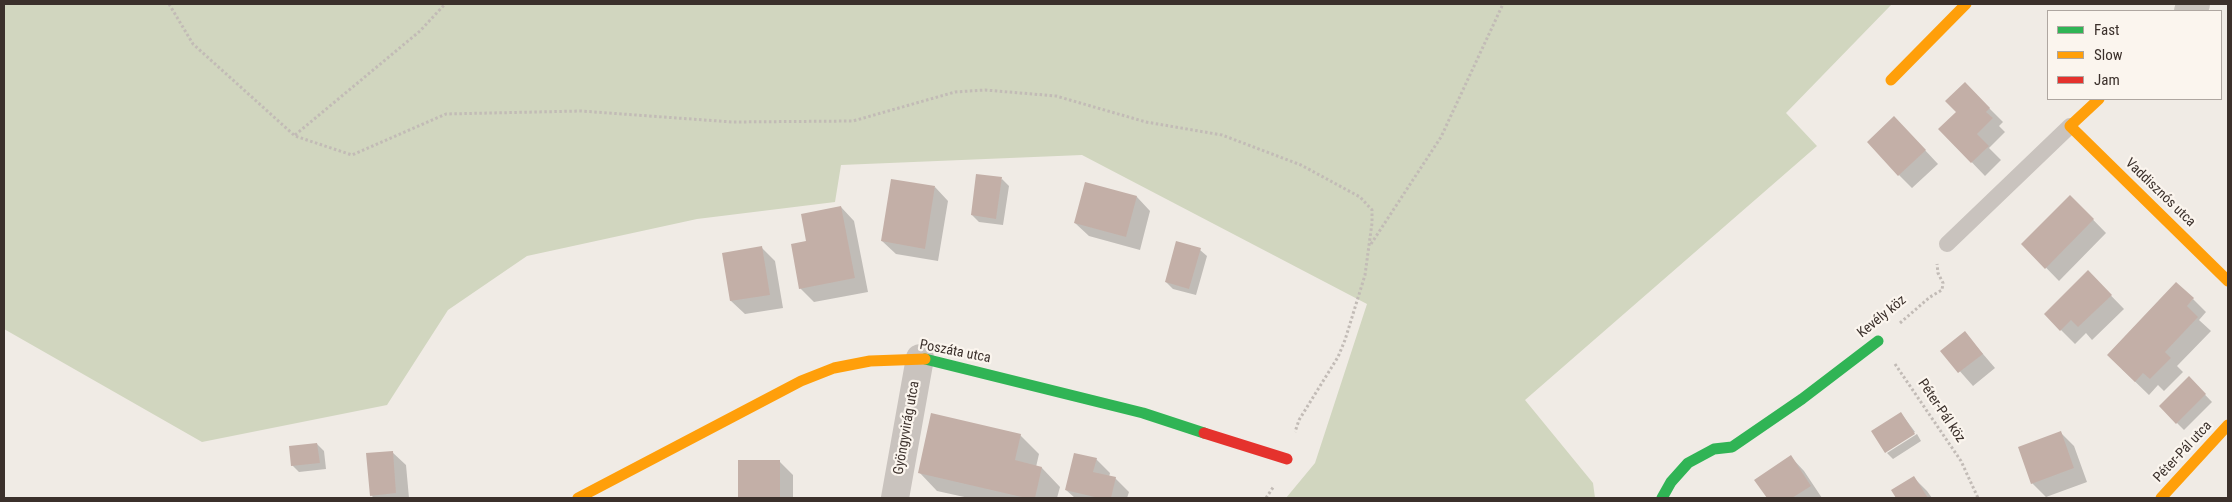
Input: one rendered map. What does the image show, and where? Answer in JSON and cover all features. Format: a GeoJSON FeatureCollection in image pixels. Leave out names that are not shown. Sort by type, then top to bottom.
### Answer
{"type":"FeatureCollection","features":[{"type":"Feature","properties":{"kind":"street"},"geometry":{"type":"LineString","coordinates":[[1891,80],[1966,4]]}},
{"type":"Feature","properties":{"kind":"street"},"geometry":{"type":"LineString","coordinates":[[2070,126],[2097,100]]}},
{"type":"Feature","properties":{"kind":"street","name":"Vaddisznós utca"},"geometry":{"type":"LineString","coordinates":[[2070,126],[2228,281]]}},
{"type":"Feature","properties":{"kind":"street","name":"Kevély köz"},"geometry":{"type":"LineString","coordinates":[[1662,498],[1671,482],[1688,463],[1714,449],[1732,447],[1802,399],[1878,341]]}},
{"type":"Feature","properties":{"kind":"street","name":"Poszáta utca"},"geometry":{"type":"LineString","coordinates":[[578,498],[801,381],[834,368],[870,361],[920,358],[967,368],[1143,414],[1287,459]]}},
{"type":"Feature","properties":{"kind":"street","name":"Gyöngyvirág utca"},"geometry":{"type":"LineString","coordinates":[[895,498],[920,358]]}},
{"type":"Feature","properties":{"kind":"street","name":"Péter-Pál utca"},"geometry":{"type":"LineString","coordinates":[[2161,498],[2228,425]]}},
{"type":"Feature","properties":{"kind":"lane"},"geometry":{"type":"LineString","coordinates":[[1947,244],[2070,126]]}},
{"type":"Feature","properties":{"kind":"path"},"geometry":{"type":"LineString","coordinates":[[169,4],[193,44],[295,136],[352,155],[446,114],[581,111],[732,122],[853,121],[955,92],[1022,92],[1056,96],[1146,122],[1222,135],[1301,164],[1360,197],[1372,210],[1370,245],[1365,275],[1345,340],[1338,357],[1299,420],[1287,459]]}},
{"type":"Feature","properties":{"kind":"path"},"geometry":{"type":"LineString","coordinates":[[295,136],[420,31],[445,4]]}},
{"type":"Feature","properties":{"kind":"path"},"geometry":{"type":"LineString","coordinates":[[1370,245],[1441,137],[1504,4]]}},
{"type":"Feature","properties":{"kind":"path","name":"Kevély köz"},"geometry":{"type":"LineString","coordinates":[[1878,341],[1930,297],[1942,290],[1943,283],[1938,272],[1936,260],[1947,244]]}},
{"type":"Feature","properties":{"kind":"path","name":"Péter-Pál köz"},"geometry":{"type":"LineString","coordinates":[[1878,341],[1952,447],[1971,479],[1978,498]]}},
{"type":"Feature","properties":{"kind":"green space"},"geometry":{"type":"Polygon","coordinates":[[[4,4],[1892,4],[1786,113],[1817,146],[1525,400],[1593,483],[1595,498],[1286,498],[1315,463],[1367,304],[1082,155],[841,165],[835,202],[697,219],[527,256],[448,310],[387,405],[202,442],[4,329],[4,4]]]}},
{"type":"Feature","properties":{"kind":"building"},"geometry":{"type":"Polygon","coordinates":[[[1965,82],[1990,108],[1986,112],[1993,118],[1977,134],[1989,146],[1971,163],[1938,129],[1956,112],[1945,101],[1965,82]]]}},
{"type":"Feature","properties":{"kind":"building"},"geometry":{"type":"Polygon","coordinates":[[[1894,116],[1926,150],[1898,176],[1867,142],[1894,116]]]}},
{"type":"Feature","properties":{"kind":"building"},"geometry":{"type":"Polygon","coordinates":[[[976,174],[1002,177],[996,219],[971,215],[976,174]]]}},
{"type":"Feature","properties":{"kind":"building"},"geometry":{"type":"Polygon","coordinates":[[[891,179],[935,186],[925,249],[881,241],[891,179]]]}},
{"type":"Feature","properties":{"kind":"building"},"geometry":{"type":"Polygon","coordinates":[[[1085,182],[1137,196],[1126,237],[1074,223],[1085,182]]]}},
{"type":"Feature","properties":{"kind":"building"},"geometry":{"type":"Polygon","coordinates":[[[2070,195],[2094,219],[2045,269],[2021,244],[2070,195]]]}},
{"type":"Feature","properties":{"kind":"building"},"geometry":{"type":"Polygon","coordinates":[[[841,206],[855,278],[799,289],[791,244],[806,241],[801,214],[841,206]]]}},
{"type":"Feature","properties":{"kind":"building"},"geometry":{"type":"Polygon","coordinates":[[[1176,241],[1201,248],[1189,289],[1165,282],[1176,241]]]}},
{"type":"Feature","properties":{"kind":"building"},"geometry":{"type":"Polygon","coordinates":[[[762,246],[770,295],[730,301],[722,253],[762,246]]]}},
{"type":"Feature","properties":{"kind":"building"},"geometry":{"type":"Polygon","coordinates":[[[2088,270],[2112,295],[2078,327],[2071,320],[2060,331],[2044,314],[2088,270]]]}},
{"type":"Feature","properties":{"kind":"building"},"geometry":{"type":"Polygon","coordinates":[[[2176,282],[2194,298],[2187,306],[2198,317],[2165,352],[2171,358],[2150,379],[2143,373],[2135,382],[2107,355],[2176,282]]]}},
{"type":"Feature","properties":{"kind":"building"},"geometry":{"type":"Polygon","coordinates":[[[1965,331],[1983,354],[1958,373],[1940,351],[1965,331]]]}},
{"type":"Feature","properties":{"kind":"building"},"geometry":{"type":"Polygon","coordinates":[[[2189,376],[2206,394],[2176,424],[2159,406],[2189,376]]]}},
{"type":"Feature","properties":{"kind":"building"},"geometry":{"type":"Polygon","coordinates":[[[1901,412],[1915,434],[1885,453],[1871,431],[1901,412]]]}},
{"type":"Feature","properties":{"kind":"building"},"geometry":{"type":"Polygon","coordinates":[[[931,413],[1021,434],[1015,460],[1042,467],[1035,498],[1026,498],[918,473],[931,413]]]}},
{"type":"Feature","properties":{"kind":"building"},"geometry":{"type":"Polygon","coordinates":[[[2061,431],[2074,468],[2031,484],[2018,447],[2061,431]]]}},
{"type":"Feature","properties":{"kind":"building"},"geometry":{"type":"Polygon","coordinates":[[[317,443],[320,463],[291,466],[289,446],[317,443]]]}},
{"type":"Feature","properties":{"kind":"building"},"geometry":{"type":"Polygon","coordinates":[[[393,451],[396,493],[370,496],[366,453],[393,451]]]}},
{"type":"Feature","properties":{"kind":"building"},"geometry":{"type":"Polygon","coordinates":[[[1074,453],[1097,458],[1093,472],[1116,477],[1111,498],[1099,498],[1065,490],[1074,453]]]}},
{"type":"Feature","properties":{"kind":"building"},"geometry":{"type":"Polygon","coordinates":[[[1791,455],[1811,486],[1792,498],[1767,498],[1754,480],[1791,455]]]}},
{"type":"Feature","properties":{"kind":"building"},"geometry":{"type":"Polygon","coordinates":[[[738,460],[780,460],[780,498],[738,498],[738,460]]]}},
{"type":"Feature","properties":{"kind":"building"},"geometry":{"type":"Polygon","coordinates":[[[1914,476],[1928,498],[1896,498],[1891,490],[1914,476]]]}},
{"type":"Feature","properties":{"kind":"traffic: fast"},"geometry":{"type":"LineString","coordinates":[[1662,498],[1671,482],[1688,463],[1714,449],[1732,447],[1802,399],[1878,341]]}},
{"type":"Feature","properties":{"kind":"traffic: fast"},"geometry":{"type":"LineString","coordinates":[[925,359],[1143,413],[1204,433]]}},
{"type":"Feature","properties":{"kind":"traffic: slow"},"geometry":{"type":"LineString","coordinates":[[1891,80],[1966,4]]}},
{"type":"Feature","properties":{"kind":"traffic: slow"},"geometry":{"type":"LineString","coordinates":[[2098,100],[2070,126],[2228,281]]}},
{"type":"Feature","properties":{"kind":"traffic: slow"},"geometry":{"type":"LineString","coordinates":[[578,498],[801,381],[834,368],[870,361],[925,359]]}},
{"type":"Feature","properties":{"kind":"traffic: slow"},"geometry":{"type":"LineString","coordinates":[[2161,498],[2228,425]]}},
{"type":"Feature","properties":{"kind":"traffic: jam"},"geometry":{"type":"LineString","coordinates":[[1204,433],[1287,459]]}}]}
